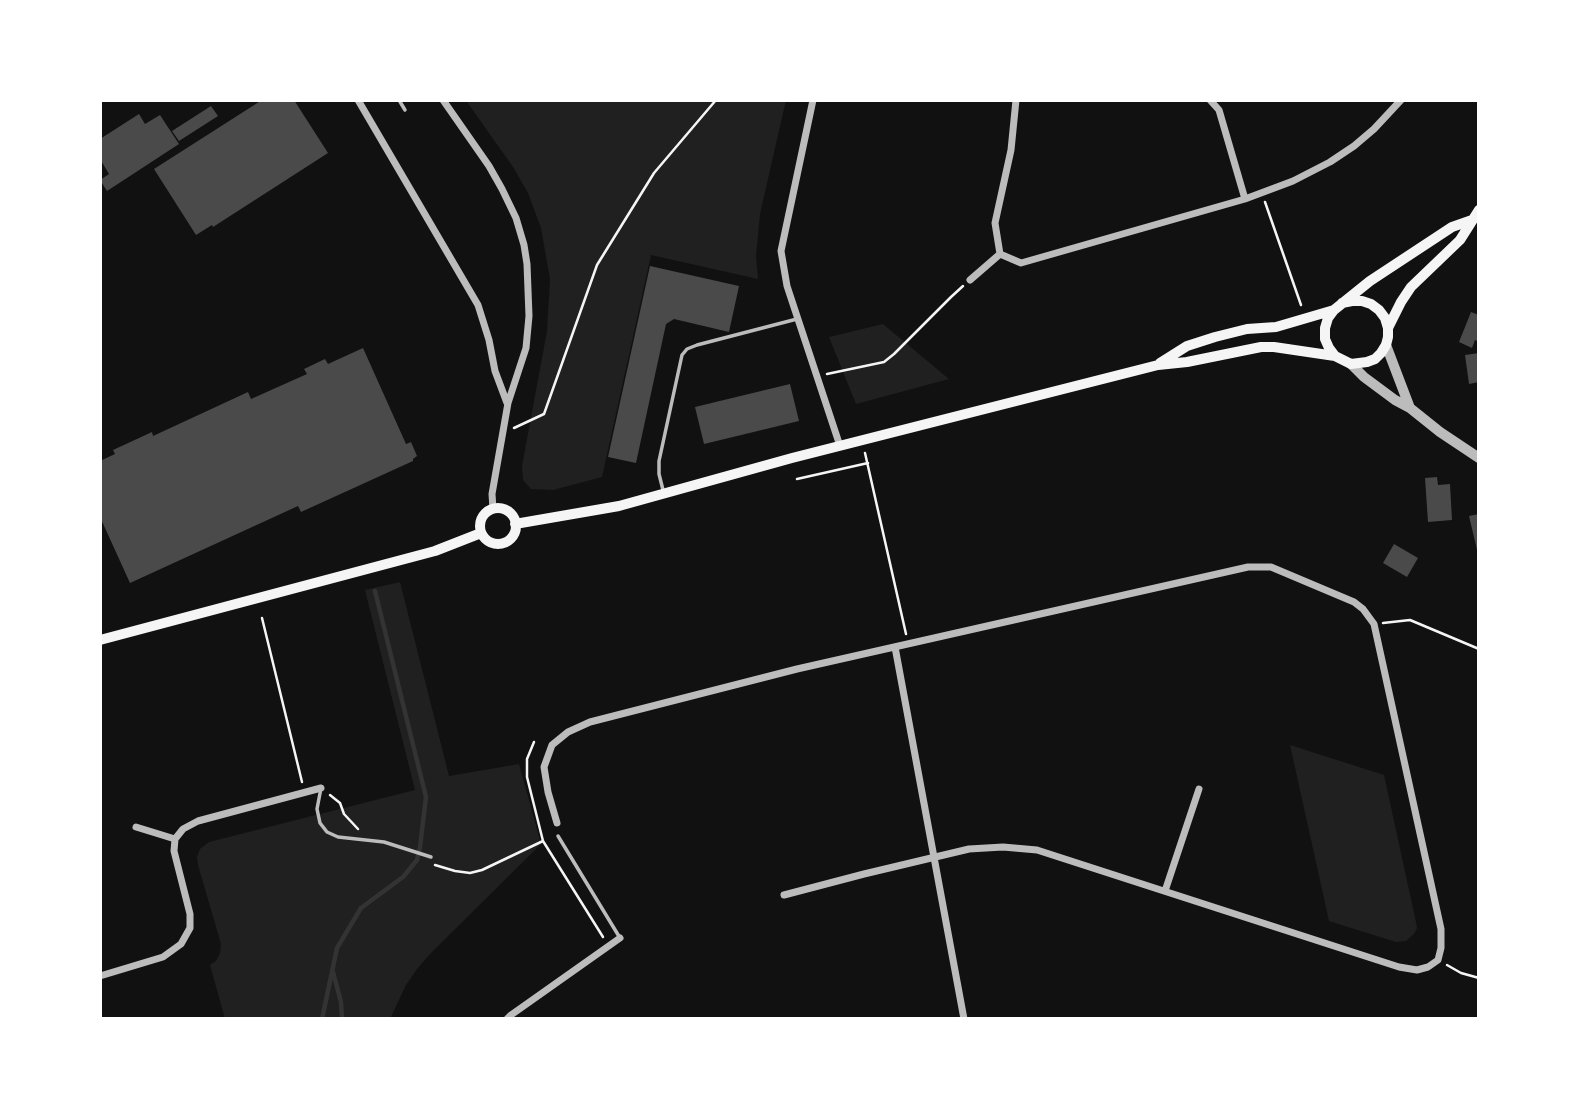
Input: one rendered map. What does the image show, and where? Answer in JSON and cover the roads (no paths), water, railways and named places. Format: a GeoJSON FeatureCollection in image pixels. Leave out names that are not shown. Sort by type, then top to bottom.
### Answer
{"type":"FeatureCollection","features":[{"type":"Feature","properties":{"kind":"main road"},"geometry":{"type":"LineString","coordinates":[[515,524],[619,506],[862,440],[1158,365],[1261,347],[1335,356],[1351,364],[1367,362],[1374,359],[1386,345],[1388,328],[1411,288],[1460,240],[1479,211]]}},
{"type":"Feature","properties":{"kind":"main road"},"geometry":{"type":"LineString","coordinates":[[1335,356],[1325,338],[1325,328],[1328,318],[1338,307],[1370,281],[1452,227],[1472,220]]}},
{"type":"Feature","properties":{"kind":"main road"},"geometry":{"type":"LineString","coordinates":[[1158,365],[1187,346],[1247,329],[1276,327],[1352,301],[1371,304],[1379,310],[1388,328]]}},
{"type":"Feature","properties":{"kind":"main road"},"geometry":{"type":"LineString","coordinates":[[499,508],[510,513],[515,524],[513,535],[505,543],[493,544],[481,533],[483,515],[493,509],[499,508]]}},
{"type":"Feature","properties":{"kind":"main road"},"geometry":{"type":"LineString","coordinates":[[100,640],[435,551],[481,533]]}},
{"type":"Feature","properties":{"kind":"street"},"geometry":{"type":"LineString","coordinates":[[358,100],[478,305],[495,371],[508,403]]}},
{"type":"Feature","properties":{"kind":"street"},"geometry":{"type":"LineString","coordinates":[[443,100],[502,188],[516,218],[524,245],[529,287],[526,348],[508,403],[492,494],[493,509]]}},
{"type":"Feature","properties":{"kind":"street"},"geometry":{"type":"LineString","coordinates":[[813,100],[781,251],[787,286],[840,446]]}},
{"type":"Feature","properties":{"kind":"street"},"geometry":{"type":"LineString","coordinates":[[1000,254],[995,223],[1011,150],[1016,100]]}},
{"type":"Feature","properties":{"kind":"street"},"geometry":{"type":"LineString","coordinates":[[1210,100],[1219,110],[1245,199]]}},
{"type":"Feature","properties":{"kind":"street"},"geometry":{"type":"LineString","coordinates":[[1000,254],[1021,263],[1262,193],[1331,162],[1374,129],[1401,100]]}},
{"type":"Feature","properties":{"kind":"street"},"geometry":{"type":"LineString","coordinates":[[970,280],[1000,254]]}},
{"type":"Feature","properties":{"kind":"street"},"geometry":{"type":"LineString","coordinates":[[1386,345],[1410,408]]}},
{"type":"Feature","properties":{"kind":"street"},"geometry":{"type":"LineString","coordinates":[[1351,364],[1395,400],[1479,458]]}},
{"type":"Feature","properties":{"kind":"street"},"geometry":{"type":"LineString","coordinates":[[557,823],[544,767],[552,745],[568,732],[590,722],[797,669],[1248,567],[1271,567],[1354,602],[1363,608],[1374,624],[1441,929],[1441,948],[1438,960],[1428,967],[1417,970],[1399,967],[1037,850],[1003,847],[969,849],[784,895]]}},
{"type":"Feature","properties":{"kind":"street"},"geometry":{"type":"LineString","coordinates":[[895,647],[964,1019]]}},
{"type":"Feature","properties":{"kind":"street"},"geometry":{"type":"LineString","coordinates":[[100,976],[163,957],[181,944],[190,928],[190,914],[174,851],[174,839],[183,829],[198,821],[321,788]]}},
{"type":"Feature","properties":{"kind":"street"},"geometry":{"type":"LineString","coordinates":[[1165,891],[1199,789]]}},
{"type":"Feature","properties":{"kind":"street"},"geometry":{"type":"LineString","coordinates":[[136,827],[174,839]]}},
{"type":"Feature","properties":{"kind":"street"},"geometry":{"type":"LineString","coordinates":[[507,1019],[620,938]]}},
{"type":"Feature","properties":{"kind":"lane"},"geometry":{"type":"LineString","coordinates":[[399,100],[405,110]]}},
{"type":"Feature","properties":{"kind":"lane"},"geometry":{"type":"LineString","coordinates":[[664,494],[659,461],[682,355],[687,349],[705,342],[797,319]]}},
{"type":"Feature","properties":{"kind":"lane"},"geometry":{"type":"LineString","coordinates":[[321,788],[317,809],[320,823],[327,832],[338,837],[384,842],[431,858]]}},
{"type":"Feature","properties":{"kind":"lane"},"geometry":{"type":"LineString","coordinates":[[558,836],[620,938]]}},
{"type":"Feature","properties":{"kind":"waterway"},"geometry":{"type":"LineString","coordinates":[[322,1019],[337,948],[361,908],[403,877],[417,860],[420,847],[426,797],[375,591]]}},
{"type":"Feature","properties":{"kind":"waterway"},"geometry":{"type":"LineString","coordinates":[[333,972],[341,1002],[342,1019]]}}]}
